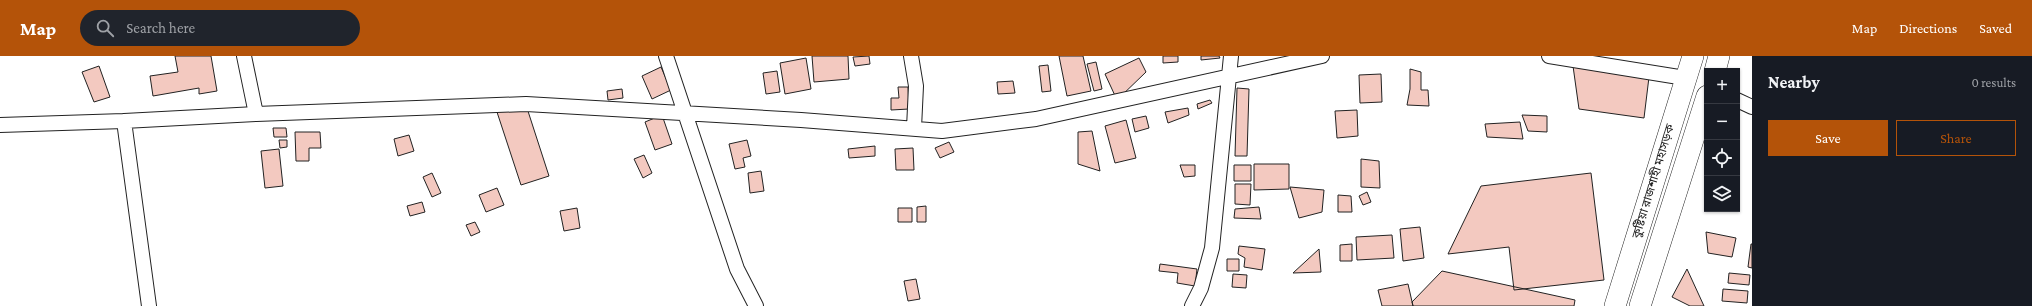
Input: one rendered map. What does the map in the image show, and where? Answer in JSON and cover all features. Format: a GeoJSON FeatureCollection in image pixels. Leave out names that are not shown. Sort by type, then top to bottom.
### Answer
{"type":"FeatureCollection","features":[{"type":"Feature","properties":{"kind":"highway","name":"কুষ্টিয়া রাজশাহী মহাসড়ক"},"geometry":{"type":"LineString","coordinates":[[1615,306],[1693,56]]}},
{"type":"Feature","properties":{"kind":"highway"},"geometry":{"type":"LineString","coordinates":[[1716,68],[1719,56]]}},
{"type":"Feature","properties":{"kind":"highway","name":"কুষ্টিয়া রাজশাহী মহাসড়ক"},"geometry":{"type":"LineString","coordinates":[[1640,306],[1704,104]]}},
{"type":"Feature","properties":{"kind":"street"},"geometry":{"type":"LineString","coordinates":[[244,56],[256,114]]}},
{"type":"Feature","properties":{"kind":"street"},"geometry":{"type":"LineString","coordinates":[[666,56],[737,269],[756,306]]}},
{"type":"Feature","properties":{"kind":"street"},"geometry":{"type":"LineString","coordinates":[[911,56],[916,86],[914,128]]}},
{"type":"Feature","properties":{"kind":"street"},"geometry":{"type":"LineString","coordinates":[[1192,306],[1201,288],[1212,248],[1231,56]]}},
{"type":"Feature","properties":{"kind":"street"},"geometry":{"type":"LineString","coordinates":[[0,125],[526,104],[686,113],[942,131],[1036,119],[1322,56]]}},
{"type":"Feature","properties":{"kind":"street"},"geometry":{"type":"LineString","coordinates":[[1550,56],[1685,78]]}},
{"type":"Feature","properties":{"kind":"street"},"geometry":{"type":"LineString","coordinates":[[1740,101],[1752,107]]}},
{"type":"Feature","properties":{"kind":"street"},"geometry":{"type":"LineString","coordinates":[[124,121],[149,306]]}},
{"type":"Feature","properties":{"kind":"building"},"geometry":{"type":"Polygon","coordinates":[[[175,56],[211,56],[217,91],[199,94],[199,88],[153,96],[150,76],[178,72],[175,56]]]}},
{"type":"Feature","properties":{"kind":"building"},"geometry":{"type":"Polygon","coordinates":[[[812,56],[848,56],[849,79],[814,82],[812,56]]]}},
{"type":"Feature","properties":{"kind":"building"},"geometry":{"type":"Polygon","coordinates":[[[869,56],[870,64],[855,66],[853,57],[869,56]]]}},
{"type":"Feature","properties":{"kind":"building"},"geometry":{"type":"Polygon","coordinates":[[[1059,56],[1083,56],[1091,91],[1067,96],[1059,56]]]}},
{"type":"Feature","properties":{"kind":"building"},"geometry":{"type":"Polygon","coordinates":[[[1163,56],[1178,56],[1178,62],[1163,63],[1163,56]]]}},
{"type":"Feature","properties":{"kind":"building"},"geometry":{"type":"Polygon","coordinates":[[[1201,56],[1219,56],[1220,58],[1201,60],[1201,56]]]}},
{"type":"Feature","properties":{"kind":"building"},"geometry":{"type":"Polygon","coordinates":[[[806,58],[811,89],[785,94],[780,63],[806,58]]]}},
{"type":"Feature","properties":{"kind":"building"},"geometry":{"type":"Polygon","coordinates":[[[1139,58],[1146,72],[1117,100],[1105,74],[1139,58]]]}},
{"type":"Feature","properties":{"kind":"building"},"geometry":{"type":"Polygon","coordinates":[[[1096,62],[1102,89],[1094,91],[1087,64],[1096,62]]]}},
{"type":"Feature","properties":{"kind":"building"},"geometry":{"type":"Polygon","coordinates":[[[1048,65],[1051,91],[1042,92],[1039,66],[1048,65]]]}},
{"type":"Feature","properties":{"kind":"building"},"geometry":{"type":"Polygon","coordinates":[[[99,66],[110,97],[94,102],[82,72],[99,66]]]}},
{"type":"Feature","properties":{"kind":"building"},"geometry":{"type":"Polygon","coordinates":[[[1573,66],[1649,77],[1644,118],[1579,109],[1573,66]]]}},
{"type":"Feature","properties":{"kind":"building"},"geometry":{"type":"Polygon","coordinates":[[[661,67],[671,90],[652,99],[642,76],[661,67]]]}},
{"type":"Feature","properties":{"kind":"building"},"geometry":{"type":"Polygon","coordinates":[[[1410,69],[1421,72],[1421,90],[1428,90],[1429,106],[1407,105],[1410,89],[1410,69]]]}},
{"type":"Feature","properties":{"kind":"building"},"geometry":{"type":"Polygon","coordinates":[[[777,71],[780,92],[766,94],[763,73],[777,71]]]}},
{"type":"Feature","properties":{"kind":"building"},"geometry":{"type":"Polygon","coordinates":[[[1381,74],[1382,102],[1360,103],[1359,75],[1381,74]]]}},
{"type":"Feature","properties":{"kind":"building"},"geometry":{"type":"Polygon","coordinates":[[[1013,81],[1015,93],[998,94],[997,82],[1013,81]]]}},
{"type":"Feature","properties":{"kind":"building"},"geometry":{"type":"Polygon","coordinates":[[[898,87],[908,87],[909,109],[891,110],[891,98],[899,98],[898,87]]]}},
{"type":"Feature","properties":{"kind":"building"},"geometry":{"type":"Polygon","coordinates":[[[1237,88],[1249,89],[1247,156],[1235,156],[1237,88]]]}},
{"type":"Feature","properties":{"kind":"building"},"geometry":{"type":"Polygon","coordinates":[[[622,89],[623,98],[608,100],[607,91],[622,89]]]}},
{"type":"Feature","properties":{"kind":"building"},"geometry":{"type":"Polygon","coordinates":[[[1210,100],[1212,103],[1198,109],[1197,104],[1210,100]]]}},
{"type":"Feature","properties":{"kind":"building"},"geometry":{"type":"Polygon","coordinates":[[[526,105],[549,176],[521,185],[495,106],[526,105]]]}},
{"type":"Feature","properties":{"kind":"building"},"geometry":{"type":"Polygon","coordinates":[[[1188,108],[1189,115],[1168,123],[1165,112],[1188,108]]]}},
{"type":"Feature","properties":{"kind":"building"},"geometry":{"type":"Polygon","coordinates":[[[1357,110],[1358,136],[1337,138],[1335,111],[1357,110]]]}},
{"type":"Feature","properties":{"kind":"building"},"geometry":{"type":"Polygon","coordinates":[[[662,115],[672,144],[655,150],[645,122],[662,115]]]}},
{"type":"Feature","properties":{"kind":"building"},"geometry":{"type":"Polygon","coordinates":[[[1522,115],[1547,116],[1547,132],[1528,131],[1522,115]]]}},
{"type":"Feature","properties":{"kind":"building"},"geometry":{"type":"Polygon","coordinates":[[[1146,116],[1149,128],[1135,132],[1132,119],[1146,116]]]}},
{"type":"Feature","properties":{"kind":"building"},"geometry":{"type":"Polygon","coordinates":[[[1126,120],[1136,158],[1115,163],[1105,126],[1126,120]]]}},
{"type":"Feature","properties":{"kind":"building"},"geometry":{"type":"Polygon","coordinates":[[[1520,122],[1523,139],[1487,137],[1485,124],[1520,122]]]}},
{"type":"Feature","properties":{"kind":"building"},"geometry":{"type":"Polygon","coordinates":[[[273,128],[286,128],[287,137],[274,137],[273,128]]]}},
{"type":"Feature","properties":{"kind":"building"},"geometry":{"type":"Polygon","coordinates":[[[1092,131],[1100,171],[1078,164],[1078,132],[1092,131]]]}},
{"type":"Feature","properties":{"kind":"building"},"geometry":{"type":"Polygon","coordinates":[[[295,132],[320,132],[321,148],[309,148],[309,161],[296,161],[295,132]]]}},
{"type":"Feature","properties":{"kind":"building"},"geometry":{"type":"Polygon","coordinates":[[[409,135],[414,151],[398,156],[394,139],[409,135]]]}},
{"type":"Feature","properties":{"kind":"building"},"geometry":{"type":"Polygon","coordinates":[[[279,140],[287,140],[287,147],[280,148],[279,140]]]}},
{"type":"Feature","properties":{"kind":"building"},"geometry":{"type":"Polygon","coordinates":[[[747,140],[751,156],[743,158],[745,167],[735,169],[729,144],[747,140]]]}},
{"type":"Feature","properties":{"kind":"building"},"geometry":{"type":"Polygon","coordinates":[[[949,142],[954,152],[940,158],[935,148],[949,142]]]}},
{"type":"Feature","properties":{"kind":"building"},"geometry":{"type":"Polygon","coordinates":[[[875,146],[875,156],[849,158],[848,149],[875,146]]]}},
{"type":"Feature","properties":{"kind":"building"},"geometry":{"type":"Polygon","coordinates":[[[913,148],[914,170],[896,170],[895,149],[913,148]]]}},
{"type":"Feature","properties":{"kind":"building"},"geometry":{"type":"Polygon","coordinates":[[[279,149],[283,186],[265,188],[261,151],[279,149]]]}},
{"type":"Feature","properties":{"kind":"building"},"geometry":{"type":"Polygon","coordinates":[[[644,155],[652,173],[643,178],[634,159],[644,155]]]}},
{"type":"Feature","properties":{"kind":"building"},"geometry":{"type":"Polygon","coordinates":[[[1361,159],[1379,161],[1380,188],[1361,187],[1361,159]]]}},
{"type":"Feature","properties":{"kind":"building"},"geometry":{"type":"Polygon","coordinates":[[[1254,164],[1289,164],[1289,189],[1254,190],[1254,164]]]}},
{"type":"Feature","properties":{"kind":"building"},"geometry":{"type":"Polygon","coordinates":[[[1180,165],[1195,165],[1195,176],[1184,177],[1180,165]]]}},
{"type":"Feature","properties":{"kind":"building"},"geometry":{"type":"Polygon","coordinates":[[[1234,165],[1251,165],[1251,181],[1234,181],[1234,165]]]}},
{"type":"Feature","properties":{"kind":"building"},"geometry":{"type":"Polygon","coordinates":[[[761,171],[764,191],[750,193],[748,173],[761,171]]]}},
{"type":"Feature","properties":{"kind":"building"},"geometry":{"type":"Polygon","coordinates":[[[432,173],[441,193],[432,197],[423,177],[432,173]]]}},
{"type":"Feature","properties":{"kind":"building"},"geometry":{"type":"Polygon","coordinates":[[[1591,173],[1604,280],[1514,290],[1509,247],[1448,254],[1481,186],[1591,173]]]}},
{"type":"Feature","properties":{"kind":"building"},"geometry":{"type":"Polygon","coordinates":[[[1235,184],[1251,184],[1250,205],[1235,204],[1235,184]]]}},
{"type":"Feature","properties":{"kind":"building"},"geometry":{"type":"Polygon","coordinates":[[[1290,187],[1324,190],[1322,212],[1299,218],[1290,187]]]}},
{"type":"Feature","properties":{"kind":"building"},"geometry":{"type":"Polygon","coordinates":[[[497,188],[504,205],[486,212],[479,195],[497,188]]]}},
{"type":"Feature","properties":{"kind":"building"},"geometry":{"type":"Polygon","coordinates":[[[1367,192],[1371,202],[1363,205],[1359,196],[1367,192]]]}},
{"type":"Feature","properties":{"kind":"building"},"geometry":{"type":"Polygon","coordinates":[[[1338,195],[1351,196],[1352,212],[1338,212],[1338,195]]]}},
{"type":"Feature","properties":{"kind":"building"},"geometry":{"type":"Polygon","coordinates":[[[422,202],[425,212],[410,216],[407,206],[422,202]]]}},
{"type":"Feature","properties":{"kind":"building"},"geometry":{"type":"Polygon","coordinates":[[[926,206],[926,222],[917,222],[917,207],[926,206]]]}},
{"type":"Feature","properties":{"kind":"building"},"geometry":{"type":"Polygon","coordinates":[[[1259,207],[1261,219],[1234,218],[1235,209],[1259,207]]]}},
{"type":"Feature","properties":{"kind":"building"},"geometry":{"type":"Polygon","coordinates":[[[577,208],[580,228],[564,231],[560,211],[577,208]]]}},
{"type":"Feature","properties":{"kind":"building"},"geometry":{"type":"Polygon","coordinates":[[[898,208],[912,208],[912,222],[898,222],[898,208]]]}},
{"type":"Feature","properties":{"kind":"building"},"geometry":{"type":"Polygon","coordinates":[[[475,222],[480,232],[471,236],[466,225],[475,222]]]}},
{"type":"Feature","properties":{"kind":"building"},"geometry":{"type":"Polygon","coordinates":[[[1420,227],[1424,258],[1403,261],[1400,229],[1420,227]]]}},
{"type":"Feature","properties":{"kind":"building"},"geometry":{"type":"Polygon","coordinates":[[[1706,232],[1736,238],[1732,257],[1708,253],[1706,232]]]}},
{"type":"Feature","properties":{"kind":"building"},"geometry":{"type":"Polygon","coordinates":[[[1392,235],[1394,258],[1357,260],[1356,237],[1392,235]]]}},
{"type":"Feature","properties":{"kind":"building"},"geometry":{"type":"Polygon","coordinates":[[[1352,244],[1352,261],[1340,261],[1340,245],[1352,244]]]}},
{"type":"Feature","properties":{"kind":"building"},"geometry":{"type":"Polygon","coordinates":[[[1752,244],[1752,268],[1748,267],[1752,244]]]}},
{"type":"Feature","properties":{"kind":"building"},"geometry":{"type":"Polygon","coordinates":[[[1239,246],[1265,249],[1262,270],[1244,267],[1245,258],[1238,254],[1239,246]]]}},
{"type":"Feature","properties":{"kind":"building"},"geometry":{"type":"Polygon","coordinates":[[[1319,249],[1321,272],[1293,273],[1319,249]]]}},
{"type":"Feature","properties":{"kind":"building"},"geometry":{"type":"Polygon","coordinates":[[[1227,259],[1239,259],[1239,271],[1227,271],[1227,259]]]}},
{"type":"Feature","properties":{"kind":"building"},"geometry":{"type":"Polygon","coordinates":[[[1160,264],[1197,269],[1195,286],[1177,283],[1178,273],[1159,271],[1160,264]]]}},
{"type":"Feature","properties":{"kind":"building"},"geometry":{"type":"Polygon","coordinates":[[[1687,269],[1704,306],[1690,306],[1672,297],[1687,269]]]}},
{"type":"Feature","properties":{"kind":"building"},"geometry":{"type":"Polygon","coordinates":[[[1442,271],[1575,300],[1574,306],[1413,306],[1412,302],[1442,271]]]}},
{"type":"Feature","properties":{"kind":"building"},"geometry":{"type":"Polygon","coordinates":[[[1729,273],[1750,275],[1749,285],[1728,283],[1729,273]]]}},
{"type":"Feature","properties":{"kind":"building"},"geometry":{"type":"Polygon","coordinates":[[[1233,274],[1247,275],[1246,288],[1232,287],[1233,274]]]}},
{"type":"Feature","properties":{"kind":"building"},"geometry":{"type":"Polygon","coordinates":[[[916,279],[920,299],[908,301],[904,281],[916,279]]]}},
{"type":"Feature","properties":{"kind":"building"},"geometry":{"type":"Polygon","coordinates":[[[1408,284],[1413,306],[1382,306],[1378,290],[1408,284]]]}},
{"type":"Feature","properties":{"kind":"building"},"geometry":{"type":"Polygon","coordinates":[[[1723,289],[1748,291],[1747,303],[1722,301],[1723,289]]]}}]}
